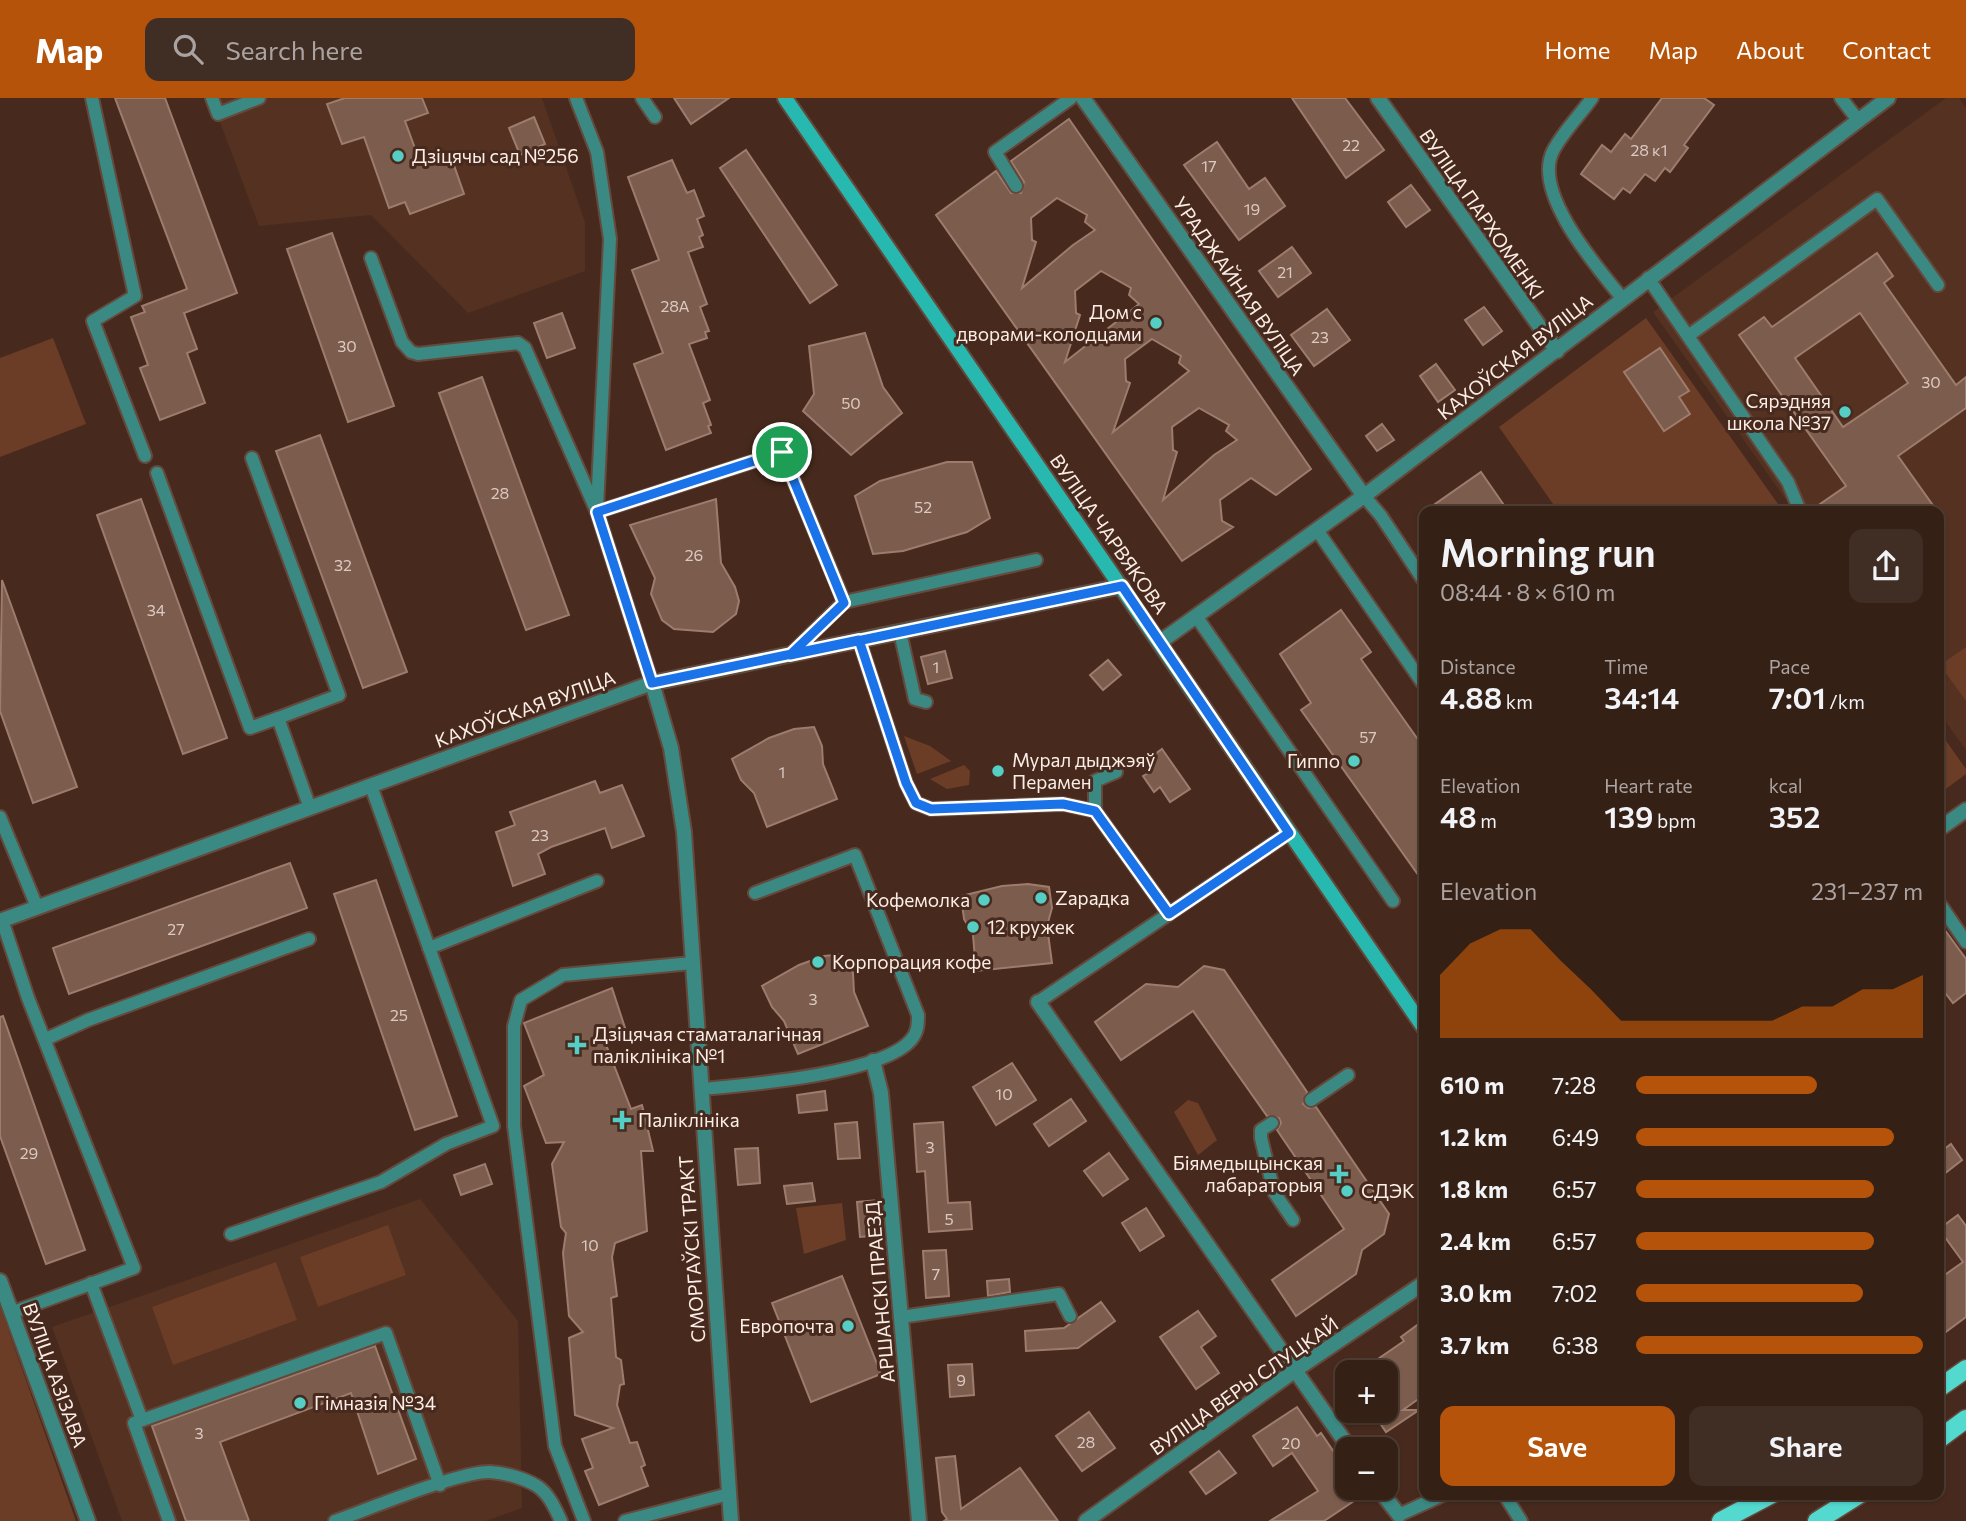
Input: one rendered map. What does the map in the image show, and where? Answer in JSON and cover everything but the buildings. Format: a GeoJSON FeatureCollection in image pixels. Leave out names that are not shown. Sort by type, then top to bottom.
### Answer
{"type":"FeatureCollection","features":[{"type":"Feature","properties":{"kind":"main road","name":"ВУЛІЦА ЧАРВЯКОВА"},"geometry":{"type":"LineString","coordinates":[[785,98],[1419,1021]]}},
{"type":"Feature","properties":{"kind":"main road"},"geometry":{"type":"LineString","coordinates":[[1944,1384],[1966,1369]]}},
{"type":"Feature","properties":{"kind":"main road"},"geometry":{"type":"LineString","coordinates":[[1944,1435],[1966,1419]]}},
{"type":"Feature","properties":{"kind":"main road"},"geometry":{"type":"LineString","coordinates":[[1817,1521],[1850,1500]]}},
{"type":"Feature","properties":{"kind":"main road"},"geometry":{"type":"LineString","coordinates":[[1721,1521],[1751,1508]]}},
{"type":"Feature","properties":{"kind":"street","name":"УРАДЖАЙНАЯ ВУЛІЦА"},"geometry":{"type":"LineString","coordinates":[[1083,98],[1364,496]]}},
{"type":"Feature","properties":{"kind":"street","name":"ВУЛІЦА ПАРХОМЕНКІ"},"geometry":{"type":"LineString","coordinates":[[1378,98],[1557,351]]}},
{"type":"Feature","properties":{"kind":"street","name":"КАХОЎСКАЯ ВУЛІЦА"},"geometry":{"type":"LineString","coordinates":[[1160,642],[1364,496],[1888,98]]}},
{"type":"Feature","properties":{"kind":"street","name":"КАХОЎСКАЯ ВУЛІЦА"},"geometry":{"type":"LineString","coordinates":[[1,920],[652,683],[1122,586]]}},
{"type":"Feature","properties":{"kind":"street","name":"СМОРГАЎСКІ ТРАКТ"},"geometry":{"type":"LineString","coordinates":[[652,683],[678,783],[731,1521]]}},
{"type":"Feature","properties":{"kind":"street"},"geometry":{"type":"LineString","coordinates":[[1944,826],[1966,810]]}},
{"type":"Feature","properties":{"kind":"street"},"geometry":{"type":"LineString","coordinates":[[1038,1002],[1341,1437]]}},
{"type":"Feature","properties":{"kind":"street","name":"АРШАНСКІ ПРАЕЗД"},"geometry":{"type":"LineString","coordinates":[[873,1061],[881,1093],[919,1521]]}},
{"type":"Feature","properties":{"kind":"street","name":"ВУЛІЦА АЗІЗАВА"},"geometry":{"type":"LineString","coordinates":[[0,1281],[15,1325],[11,1313]]}},
{"type":"Feature","properties":{"kind":"street","name":"ВУЛІЦА ВЕРЫ СЛУЦКАЙ"},"geometry":{"type":"LineString","coordinates":[[1086,1521],[1294,1371],[1419,1286]]}},
{"type":"Feature","properties":{"kind":"street","name":"ВУЛІЦА АЗІЗАВА"},"geometry":{"type":"LineString","coordinates":[[11,1313],[88,1521]]}},
{"type":"Feature","properties":{"kind":"street"},"geometry":{"type":"LineString","coordinates":[[1387,1500],[1399,1515]]}},
{"type":"Feature","properties":{"kind":"lane"},"geometry":{"type":"LineString","coordinates":[[92,98],[135,296],[93,321],[145,456]]}},
{"type":"Feature","properties":{"kind":"lane"},"geometry":{"type":"LineString","coordinates":[[212,98],[218,114],[259,98]]}},
{"type":"Feature","properties":{"kind":"lane"},"geometry":{"type":"LineString","coordinates":[[576,98],[597,152],[610,239],[597,512]]}},
{"type":"Feature","properties":{"kind":"lane"},"geometry":{"type":"LineString","coordinates":[[642,98],[655,117]]}},
{"type":"Feature","properties":{"kind":"lane"},"geometry":{"type":"LineString","coordinates":[[1016,187],[995,152],[1071,98]]}},
{"type":"Feature","properties":{"kind":"lane"},"geometry":{"type":"LineString","coordinates":[[1592,98],[1553,152],[1549,170],[1551,188],[1561,213],[1622,298]]}},
{"type":"Feature","properties":{"kind":"lane"},"geometry":{"type":"LineString","coordinates":[[1841,98],[1858,120]]}},
{"type":"Feature","properties":{"kind":"lane"},"geometry":{"type":"LineString","coordinates":[[1688,337],[1877,199],[1938,285]]}},
{"type":"Feature","properties":{"kind":"lane"},"geometry":{"type":"LineString","coordinates":[[371,258],[402,342],[411,352],[418,354],[518,343],[525,348],[597,512],[652,683]]}},
{"type":"Feature","properties":{"kind":"lane"},"geometry":{"type":"LineString","coordinates":[[1648,278],[1788,482],[1798,506]]}},
{"type":"Feature","properties":{"kind":"lane"},"geometry":{"type":"LineString","coordinates":[[597,512],[782,452],[844,603]]}},
{"type":"Feature","properties":{"kind":"lane"},"geometry":{"type":"LineString","coordinates":[[157,473],[250,729],[339,695],[252,458]]}},
{"type":"Feature","properties":{"kind":"lane"},"geometry":{"type":"LineString","coordinates":[[1364,496],[1381,516],[1419,573]]}},
{"type":"Feature","properties":{"kind":"lane"},"geometry":{"type":"LineString","coordinates":[[1317,530],[1419,678]]}},
{"type":"Feature","properties":{"kind":"lane"},"geometry":{"type":"LineString","coordinates":[[790,655],[844,603],[1036,559]]}},
{"type":"Feature","properties":{"kind":"lane"},"geometry":{"type":"LineString","coordinates":[[1196,616],[1393,901]]}},
{"type":"Feature","properties":{"kind":"lane"},"geometry":{"type":"LineString","coordinates":[[900,632],[915,699],[926,702]]}},
{"type":"Feature","properties":{"kind":"lane"},"geometry":{"type":"LineString","coordinates":[[859,640],[906,783],[912,798],[921,806],[937,810],[1063,804],[1095,811]]}},
{"type":"Feature","properties":{"kind":"lane"},"geometry":{"type":"LineString","coordinates":[[278,718],[310,808]]}},
{"type":"Feature","properties":{"kind":"lane"},"geometry":{"type":"LineString","coordinates":[[1116,772],[1095,781],[1095,811],[1169,914]]}},
{"type":"Feature","properties":{"kind":"lane"},"geometry":{"type":"LineString","coordinates":[[232,1234],[381,1182],[446,1144],[493,1126],[371,786]]}},
{"type":"Feature","properties":{"kind":"lane"},"geometry":{"type":"LineString","coordinates":[[0,817],[37,907]]}},
{"type":"Feature","properties":{"kind":"lane"},"geometry":{"type":"LineString","coordinates":[[1038,1002],[1289,833]]}},
{"type":"Feature","properties":{"kind":"lane"},"geometry":{"type":"LineString","coordinates":[[702,1089],[798,1080],[873,1061],[911,1042],[918,1028],[918,1014],[855,855],[755,893]]}},
{"type":"Feature","properties":{"kind":"lane"},"geometry":{"type":"LineString","coordinates":[[429,948],[597,881]]}},
{"type":"Feature","properties":{"kind":"lane"},"geometry":{"type":"LineString","coordinates":[[1944,910],[1966,942]]}},
{"type":"Feature","properties":{"kind":"lane"},"geometry":{"type":"LineString","coordinates":[[1,920],[28,998],[134,1268],[11,1313]]}},
{"type":"Feature","properties":{"kind":"lane"},"geometry":{"type":"LineString","coordinates":[[46,1039],[88,1020],[309,939]]}},
{"type":"Feature","properties":{"kind":"lane"},"geometry":{"type":"LineString","coordinates":[[583,1521],[555,1446],[514,1126],[514,1026],[521,1000],[563,975],[692,963]]}},
{"type":"Feature","properties":{"kind":"lane"},"geometry":{"type":"LineString","coordinates":[[1311,1100],[1348,1075]]}},
{"type":"Feature","properties":{"kind":"lane"},"geometry":{"type":"LineString","coordinates":[[1272,1123],[1261,1130],[1261,1138],[1274,1192],[1293,1220]]}},
{"type":"Feature","properties":{"kind":"lane"},"geometry":{"type":"LineString","coordinates":[[91,1283],[142,1420]]}},
{"type":"Feature","properties":{"kind":"lane"},"geometry":{"type":"LineString","coordinates":[[901,1317],[1059,1294],[1070,1316]]}},
{"type":"Feature","properties":{"kind":"lane"},"geometry":{"type":"LineString","coordinates":[[169,1521],[134,1423],[386,1333],[440,1485]]}},
{"type":"Feature","properties":{"kind":"lane"},"geometry":{"type":"LineString","coordinates":[[335,1521],[440,1485],[489,1472],[521,1478],[538,1487],[550,1499],[561,1521]]}},
{"type":"Feature","properties":{"kind":"lane"},"geometry":{"type":"LineString","coordinates":[[625,1521],[729,1494]]}},
{"type":"Feature","properties":{"kind":"lane"},"geometry":{"type":"LineString","coordinates":[[1399,1515],[1432,1500]]}},
{"type":"Feature","properties":{"kind":"lane"},"geometry":{"type":"LineString","coordinates":[[1508,1500],[1521,1521]]}},
{"type":"Feature","properties":{"kind":"shaded area","name":"Дзіцячы сад №256"},"geometry":{"type":"Polygon","coordinates":[[[211,98],[542,98],[585,222],[585,271],[468,313],[371,215],[259,226],[211,98]]]}},
{"type":"Feature","properties":{"kind":"shaded area","name":"Сярэдняя школа №37"},"geometry":{"type":"Polygon","coordinates":[[[1946,98],[1959,98],[1966,108],[1966,750],[1944,720],[1944,506],[1790,506],[1653,312],[1946,98]]]}},
{"type":"Feature","properties":{"kind":"shaded area"},"geometry":{"type":"Polygon","coordinates":[[[1646,318],[1779,506],[1554,506],[1499,427],[1646,318]]]}},
{"type":"Feature","properties":{"kind":"shaded area"},"geometry":{"type":"Polygon","coordinates":[[[53,338],[86,424],[0,457],[0,358],[53,338]]]}},
{"type":"Feature","properties":{"kind":"shaded area"},"geometry":{"type":"Polygon","coordinates":[[[1966,647],[1966,701],[1944,671],[1944,662],[1966,647]]]}},
{"type":"Feature","properties":{"kind":"shaded area"},"geometry":{"type":"Polygon","coordinates":[[[904,736],[930,746],[951,761],[917,774],[904,736]]]}},
{"type":"Feature","properties":{"kind":"shaded area"},"geometry":{"type":"Polygon","coordinates":[[[1944,738],[1966,769],[1966,774],[1944,790],[1944,738]]]}},
{"type":"Feature","properties":{"kind":"shaded area"},"geometry":{"type":"Polygon","coordinates":[[[964,765],[970,771],[969,785],[947,789],[930,779],[964,765]]]}},
{"type":"Feature","properties":{"kind":"shaded area"},"geometry":{"type":"Polygon","coordinates":[[[1188,1100],[1198,1103],[1217,1140],[1198,1155],[1174,1112],[1188,1100]]]}},
{"type":"Feature","properties":{"kind":"shaded area","name":"Гімназія №34"},"geometry":{"type":"Polygon","coordinates":[[[420,1199],[518,1321],[522,1508],[486,1521],[122,1521],[52,1327],[420,1199]]]}},
{"type":"Feature","properties":{"kind":"shaded area"},"geometry":{"type":"Polygon","coordinates":[[[842,1203],[846,1240],[804,1254],[796,1208],[842,1203]]]}},
{"type":"Feature","properties":{"kind":"shaded area"},"geometry":{"type":"Polygon","coordinates":[[[388,1225],[406,1275],[318,1307],[300,1257],[388,1225]]]}},
{"type":"Feature","properties":{"kind":"shaded area"},"geometry":{"type":"Polygon","coordinates":[[[276,1262],[297,1320],[173,1365],[152,1307],[276,1262]]]}},
{"type":"Feature","properties":{"kind":"shaded area"},"geometry":{"type":"Polygon","coordinates":[[[0,1307],[76,1521],[0,1521],[0,1307]]]}},
{"type":"Feature","properties":{"kind":"place","name":"Дзіцячы сад №256"},"geometry":{"type":"Point","coordinates":[398,156]}},
{"type":"Feature","properties":{"kind":"place","name":"Дом с дворами-колодцами"},"geometry":{"type":"Point","coordinates":[1156,323]}},
{"type":"Feature","properties":{"kind":"place","name":"Сярэдняя школа №37"},"geometry":{"type":"Point","coordinates":[1845,412]}},
{"type":"Feature","properties":{"kind":"place","name":"Гиппо"},"geometry":{"type":"Point","coordinates":[1354,761]}},
{"type":"Feature","properties":{"kind":"place","name":"Мурал дыджэяў Перамен"},"geometry":{"type":"Point","coordinates":[998,771]}},
{"type":"Feature","properties":{"kind":"place","name":"Zарадка"},"geometry":{"type":"Point","coordinates":[1041,898]}},
{"type":"Feature","properties":{"kind":"place","name":"Кофемолка"},"geometry":{"type":"Point","coordinates":[984,900]}},
{"type":"Feature","properties":{"kind":"place","name":"12 кружек"},"geometry":{"type":"Point","coordinates":[973,927]}},
{"type":"Feature","properties":{"kind":"place","name":"Корпорация кофе"},"geometry":{"type":"Point","coordinates":[818,962]}},
{"type":"Feature","properties":{"kind":"place","name":"Дзіцячая стаматалагічная паліклініка №1"},"geometry":{"type":"Point","coordinates":[577,1045]}},
{"type":"Feature","properties":{"kind":"place","name":"Паліклініка"},"geometry":{"type":"Point","coordinates":[622,1120]}},
{"type":"Feature","properties":{"kind":"place","name":"Біямедыцынская лабараторыя"},"geometry":{"type":"Point","coordinates":[1339,1174]}},
{"type":"Feature","properties":{"kind":"place","name":"СДЭК"},"geometry":{"type":"Point","coordinates":[1347,1191]}},
{"type":"Feature","properties":{"kind":"place","name":"Европочта"},"geometry":{"type":"Point","coordinates":[848,1326]}},
{"type":"Feature","properties":{"kind":"place","name":"Гімназія №34"},"geometry":{"type":"Point","coordinates":[300,1403]}},
{"type":"Feature","properties":{"kind":"route"},"geometry":{"type":"LineString","coordinates":[[782,452],[597,512],[652,683],[790,655],[859,640],[868,674],[906,783],[916,803],[926,809],[1063,804],[1095,811],[1133,862],[1140,878],[1169,914],[1289,833],[1122,586],[989,613],[790,655],[844,603],[782,452]]}}]}
